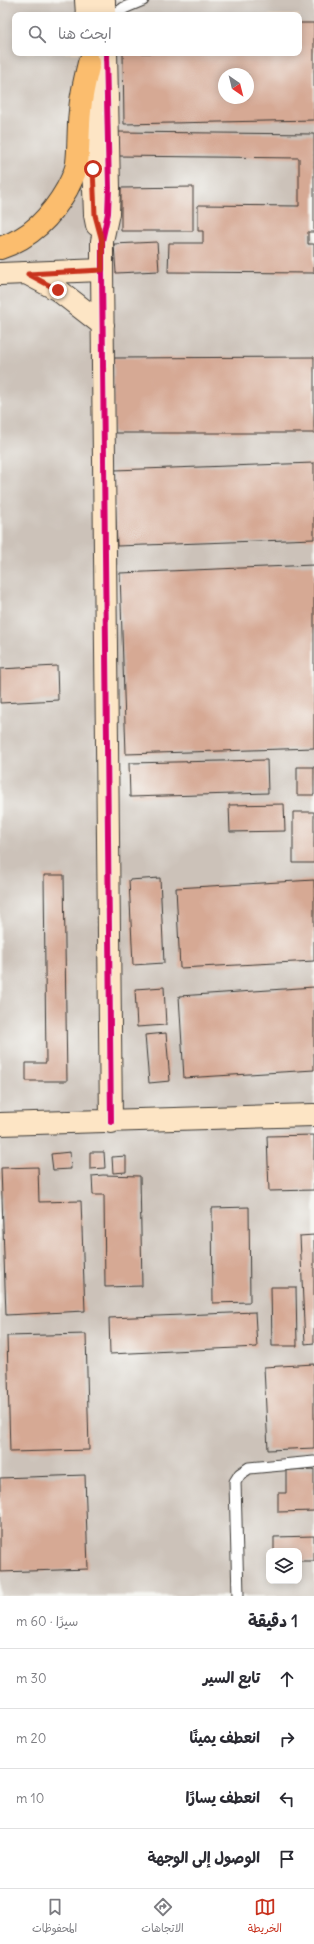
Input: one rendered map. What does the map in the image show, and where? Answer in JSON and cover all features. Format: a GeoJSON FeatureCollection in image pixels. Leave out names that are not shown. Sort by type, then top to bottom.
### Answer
{"type":"FeatureCollection","features":[{"type":"Feature","properties":{"kind":"main road"},"geometry":{"type":"LineString","coordinates":[[0,248],[11,245],[31,234],[48,218],[71,180],[77,165],[83,86],[94,56]]}},
{"type":"Feature","properties":{"kind":"street"},"geometry":{"type":"LineString","coordinates":[[86,0],[87,12]]}},
{"type":"Feature","properties":{"kind":"street"},"geometry":{"type":"LineString","coordinates":[[104,0],[104,12]]}},
{"type":"Feature","properties":{"kind":"street"},"geometry":{"type":"LineString","coordinates":[[94,56],[95,215],[102,241],[111,1122]]}},
{"type":"Feature","properties":{"kind":"street"},"geometry":{"type":"LineString","coordinates":[[0,274],[102,270]]}},
{"type":"Feature","properties":{"kind":"street"},"geometry":{"type":"LineString","coordinates":[[28,274],[58,290],[103,325]]}},
{"type":"Feature","properties":{"kind":"street"},"geometry":{"type":"LineString","coordinates":[[0,1124],[314,1115]]}},
{"type":"Feature","properties":{"kind":"lane"},"geometry":{"type":"LineString","coordinates":[[119,12],[124,8],[143,0]]}},
{"type":"Feature","properties":{"kind":"lane"},"geometry":{"type":"LineString","coordinates":[[238,1596],[235,1482],[240,1474],[249,1468],[314,1462]]}},
{"type":"Feature","properties":{"kind":"shaded area"},"geometry":{"type":"Polygon","coordinates":[[[0,0],[314,0],[314,1596],[0,1596],[0,0]]]}},
{"type":"Feature","properties":{"kind":"building"},"geometry":{"type":"Polygon","coordinates":[[[302,23],[314,23],[314,120],[124,124],[123,56],[302,56],[302,23]]]}},
{"type":"Feature","properties":{"kind":"building"},"geometry":{"type":"Polygon","coordinates":[[[117,132],[314,134],[314,232],[308,232],[308,244],[314,244],[314,273],[168,272],[169,243],[203,243],[203,231],[198,231],[198,205],[299,206],[299,158],[117,156],[117,132]]]}},
{"type":"Feature","properties":{"kind":"building"},"geometry":{"type":"Polygon","coordinates":[[[193,187],[193,231],[121,231],[121,188],[193,187]]]}},
{"type":"Feature","properties":{"kind":"building"},"geometry":{"type":"Polygon","coordinates":[[[157,242],[159,271],[116,273],[114,244],[157,242]]]}},
{"type":"Feature","properties":{"kind":"building"},"geometry":{"type":"Polygon","coordinates":[[[314,357],[314,433],[114,433],[114,358],[314,357]]]}},
{"type":"Feature","properties":{"kind":"building"},"geometry":{"type":"Polygon","coordinates":[[[314,463],[314,539],[117,546],[114,470],[314,463]]]}},
{"type":"Feature","properties":{"kind":"building"},"geometry":{"type":"Polygon","coordinates":[[[314,565],[314,748],[126,754],[120,573],[314,565]]]}},
{"type":"Feature","properties":{"kind":"building"},"geometry":{"type":"Polygon","coordinates":[[[57,666],[58,700],[0,703],[0,669],[57,666]]]}},
{"type":"Feature","properties":{"kind":"building"},"geometry":{"type":"Polygon","coordinates":[[[267,760],[268,793],[130,797],[129,763],[267,760]]]}},
{"type":"Feature","properties":{"kind":"building"},"geometry":{"type":"Polygon","coordinates":[[[297,767],[314,767],[314,795],[297,795],[297,767]]]}},
{"type":"Feature","properties":{"kind":"building"},"geometry":{"type":"Polygon","coordinates":[[[284,804],[285,831],[230,832],[229,805],[284,804]]]}},
{"type":"Feature","properties":{"kind":"building"},"geometry":{"type":"Polygon","coordinates":[[[293,812],[314,812],[314,863],[293,863],[293,812]]]}},
{"type":"Feature","properties":{"kind":"building"},"geometry":{"type":"Polygon","coordinates":[[[44,875],[64,875],[67,1081],[26,1081],[26,1063],[46,1063],[44,875]]]}},
{"type":"Feature","properties":{"kind":"building"},"geometry":{"type":"Polygon","coordinates":[[[160,878],[164,963],[133,965],[129,880],[160,878]]]}},
{"type":"Feature","properties":{"kind":"building"},"geometry":{"type":"Polygon","coordinates":[[[314,880],[314,961],[180,968],[176,888],[314,880]]]}},
{"type":"Feature","properties":{"kind":"building"},"geometry":{"type":"Polygon","coordinates":[[[164,987],[166,1025],[137,1027],[135,989],[164,987]]]}},
{"type":"Feature","properties":{"kind":"building"},"geometry":{"type":"Polygon","coordinates":[[[314,987],[314,1070],[184,1078],[179,996],[314,987]]]}},
{"type":"Feature","properties":{"kind":"building"},"geometry":{"type":"Polygon","coordinates":[[[166,1033],[170,1081],[149,1083],[145,1035],[166,1033]]]}},
{"type":"Feature","properties":{"kind":"building"},"geometry":{"type":"Polygon","coordinates":[[[314,1135],[314,1190],[269,1191],[267,1136],[314,1135]]]}},
{"type":"Feature","properties":{"kind":"building"},"geometry":{"type":"Polygon","coordinates":[[[70,1152],[71,1169],[53,1170],[51,1154],[70,1152]]]}},
{"type":"Feature","properties":{"kind":"building"},"geometry":{"type":"Polygon","coordinates":[[[90,1152],[104,1152],[105,1168],[90,1169],[90,1152]]]}},
{"type":"Feature","properties":{"kind":"building"},"geometry":{"type":"Polygon","coordinates":[[[126,1156],[126,1172],[113,1173],[112,1157],[126,1156]]]}},
{"type":"Feature","properties":{"kind":"building"},"geometry":{"type":"Polygon","coordinates":[[[38,1167],[39,1202],[81,1201],[85,1311],[6,1315],[1,1168],[38,1167]]]}},
{"type":"Feature","properties":{"kind":"building"},"geometry":{"type":"Polygon","coordinates":[[[92,1176],[140,1176],[142,1286],[105,1287],[104,1195],[93,1195],[92,1176]]]}},
{"type":"Feature","properties":{"kind":"building"},"geometry":{"type":"Polygon","coordinates":[[[249,1207],[250,1302],[213,1303],[212,1208],[249,1207]]]}},
{"type":"Feature","properties":{"kind":"building"},"geometry":{"type":"Polygon","coordinates":[[[314,1235],[314,1343],[305,1344],[300,1236],[314,1235]]]}},
{"type":"Feature","properties":{"kind":"building"},"geometry":{"type":"Polygon","coordinates":[[[271,1287],[296,1287],[297,1346],[272,1346],[271,1287]]]}},
{"type":"Feature","properties":{"kind":"building"},"geometry":{"type":"Polygon","coordinates":[[[255,1312],[257,1347],[110,1354],[109,1318],[255,1312]]]}},
{"type":"Feature","properties":{"kind":"building"},"geometry":{"type":"Polygon","coordinates":[[[86,1334],[89,1450],[10,1452],[7,1336],[86,1334]]]}},
{"type":"Feature","properties":{"kind":"building"},"geometry":{"type":"Polygon","coordinates":[[[314,1364],[314,1448],[268,1450],[264,1367],[314,1364]]]}},
{"type":"Feature","properties":{"kind":"building"},"geometry":{"type":"Polygon","coordinates":[[[314,1469],[314,1511],[278,1512],[278,1493],[286,1493],[286,1470],[314,1469]]]}},
{"type":"Feature","properties":{"kind":"building"},"geometry":{"type":"Polygon","coordinates":[[[85,1475],[88,1569],[0,1572],[0,1478],[85,1475]]]}},
{"type":"Feature","properties":{"kind":"building"},"geometry":{"type":"Polygon","coordinates":[[[314,1536],[314,1561],[302,1561],[302,1548],[274,1548],[274,1537],[314,1536]]]}},
{"type":"Feature","properties":{"kind":"cycle path"},"geometry":{"type":"LineString","coordinates":[[106,56],[109,188],[108,213],[102,241],[102,270],[111,1122]]}},
{"type":"Feature","properties":{"kind":"route"},"geometry":{"type":"LineString","coordinates":[[58,290],[44,281],[28,274],[102,270],[102,241],[97,228],[95,215],[93,169]]}}]}
